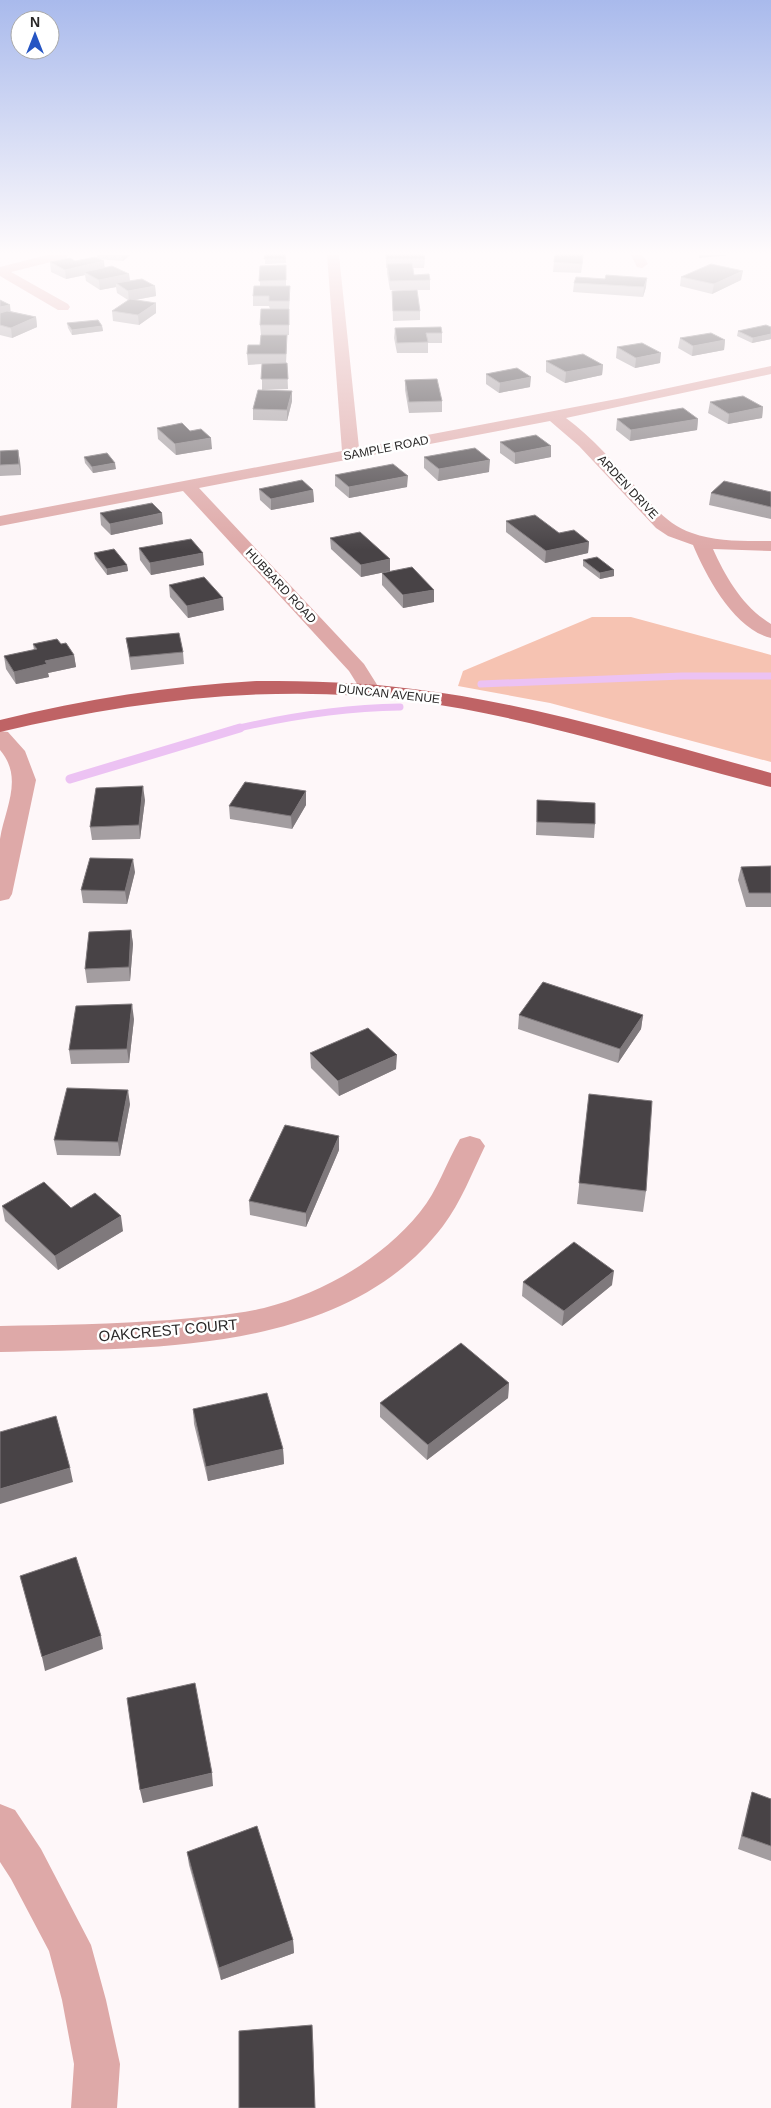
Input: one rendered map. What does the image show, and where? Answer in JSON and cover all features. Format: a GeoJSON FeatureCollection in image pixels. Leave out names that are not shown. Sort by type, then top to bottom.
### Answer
{"type":"FeatureCollection","features":[{"type":"Feature","properties":{"kind":"main road","name":"DUNCAN AVENUE"},"geometry":{"type":"LineString","coordinates":[[0,726],[64,710],[173,694],[265,688],[371,691],[442,700],[508,712],[626,740],[771,780]]}},
{"type":"Feature","properties":{"kind":"street"},"geometry":{"type":"LineString","coordinates":[[342,353],[351,455]]}},
{"type":"Feature","properties":{"kind":"street","name":"SAMPLE ROAD"},"geometry":{"type":"LineString","coordinates":[[0,521],[553,416],[771,370]]}},
{"type":"Feature","properties":{"kind":"street","name":"ARDEN DRIVE"},"geometry":{"type":"LineString","coordinates":[[553,416],[587,443],[664,526],[679,534],[700,540],[732,545],[771,546]]}},
{"type":"Feature","properties":{"kind":"street","name":"HUBBARD ROAD"},"geometry":{"type":"LineString","coordinates":[[187,486],[357,668],[371,691]]}},
{"type":"Feature","properties":{"kind":"street"},"geometry":{"type":"LineString","coordinates":[[700,540],[718,578],[734,601],[759,625],[771,632]]}},
{"type":"Feature","properties":{"kind":"street"},"geometry":{"type":"LineString","coordinates":[[0,737],[16,756],[25,780],[0,894]]}},
{"type":"Feature","properties":{"kind":"street","name":"OAKCREST COURT"},"geometry":{"type":"LineString","coordinates":[[0,1339],[182,1332],[223,1327],[278,1317],[327,1299],[373,1273],[407,1244],[431,1219],[470,1146]]}},
{"type":"Feature","properties":{"kind":"street"},"geometry":{"type":"LineString","coordinates":[[0,1825],[26,1864],[69,1945],[84,2000],[97,2064],[94,2108]]}},
{"type":"Feature","properties":{"kind":"shaded area"},"geometry":{"type":"Polygon","coordinates":[[[592,617],[631,617],[771,655],[771,762],[550,703],[458,686],[463,671],[592,617]]]}},
{"type":"Feature","properties":{"kind":"building"},"geometry":{"type":"Polygon","coordinates":[[[247,353],[286,353],[286,354],[247,353]]]}},
{"type":"Feature","properties":{"kind":"building"},"geometry":{"type":"Polygon","coordinates":[[[628,353],[659,353],[636,358],[628,353]]]}},
{"type":"Feature","properties":{"kind":"building"},"geometry":{"type":"Polygon","coordinates":[[[583,354],[603,365],[566,372],[546,361],[583,354]]]}},
{"type":"Feature","properties":{"kind":"building"},"geometry":{"type":"Polygon","coordinates":[[[287,363],[288,379],[261,379],[262,364],[287,363]]]}},
{"type":"Feature","properties":{"kind":"building"},"geometry":{"type":"Polygon","coordinates":[[[517,368],[531,377],[500,383],[486,374],[517,368]]]}},
{"type":"Feature","properties":{"kind":"building"},"geometry":{"type":"Polygon","coordinates":[[[437,379],[442,401],[409,402],[405,380],[437,379]]]}},
{"type":"Feature","properties":{"kind":"building"},"geometry":{"type":"Polygon","coordinates":[[[258,390],[292,391],[287,410],[253,409],[258,390]]]}},
{"type":"Feature","properties":{"kind":"building"},"geometry":{"type":"Polygon","coordinates":[[[743,396],[763,407],[729,414],[710,402],[743,396]]]}},
{"type":"Feature","properties":{"kind":"building"},"geometry":{"type":"Polygon","coordinates":[[[683,408],[698,419],[631,430],[617,419],[683,408]]]}},
{"type":"Feature","properties":{"kind":"building"},"geometry":{"type":"Polygon","coordinates":[[[182,423],[190,431],[201,429],[211,438],[175,444],[157,428],[182,423]]]}},
{"type":"Feature","properties":{"kind":"building"},"geometry":{"type":"Polygon","coordinates":[[[536,435],[551,446],[515,453],[500,442],[536,435]]]}},
{"type":"Feature","properties":{"kind":"building"},"geometry":{"type":"Polygon","coordinates":[[[475,448],[490,460],[439,469],[424,457],[475,448]]]}},
{"type":"Feature","properties":{"kind":"building"},"geometry":{"type":"Polygon","coordinates":[[[18,450],[19,464],[0,465],[0,451],[18,450]]]}},
{"type":"Feature","properties":{"kind":"building"},"geometry":{"type":"Polygon","coordinates":[[[107,453],[115,463],[92,467],[84,457],[107,453]]]}},
{"type":"Feature","properties":{"kind":"building"},"geometry":{"type":"Polygon","coordinates":[[[393,464],[408,476],[349,487],[335,475],[393,464]]]}},
{"type":"Feature","properties":{"kind":"building"},"geometry":{"type":"Polygon","coordinates":[[[302,480],[313,490],[271,499],[259,489],[302,480]]]}},
{"type":"Feature","properties":{"kind":"building"},"geometry":{"type":"Polygon","coordinates":[[[724,481],[771,492],[771,507],[711,493],[724,481]]]}},
{"type":"Feature","properties":{"kind":"building"},"geometry":{"type":"Polygon","coordinates":[[[152,503],[162,513],[110,524],[100,513],[152,503]]]}},
{"type":"Feature","properties":{"kind":"building"},"geometry":{"type":"Polygon","coordinates":[[[535,515],[559,533],[574,530],[589,542],[546,551],[506,521],[535,515]]]}},
{"type":"Feature","properties":{"kind":"building"},"geometry":{"type":"Polygon","coordinates":[[[360,532],[390,559],[361,565],[330,538],[360,532]]]}},
{"type":"Feature","properties":{"kind":"building"},"geometry":{"type":"Polygon","coordinates":[[[191,539],[203,553],[150,563],[139,548],[191,539]]]}},
{"type":"Feature","properties":{"kind":"building"},"geometry":{"type":"Polygon","coordinates":[[[114,549],[127,565],[107,569],[94,553],[114,549]]]}},
{"type":"Feature","properties":{"kind":"building"},"geometry":{"type":"Polygon","coordinates":[[[597,557],[614,570],[600,573],[583,560],[597,557]]]}},
{"type":"Feature","properties":{"kind":"building"},"geometry":{"type":"Polygon","coordinates":[[[412,567],[434,590],[403,595],[382,573],[412,567]]]}},
{"type":"Feature","properties":{"kind":"building"},"geometry":{"type":"Polygon","coordinates":[[[204,577],[223,598],[187,606],[169,585],[204,577]]]}},
{"type":"Feature","properties":{"kind":"building"},"geometry":{"type":"Polygon","coordinates":[[[179,633],[183,652],[130,657],[126,638],[179,633]]]}},
{"type":"Feature","properties":{"kind":"building"},"geometry":{"type":"Polygon","coordinates":[[[57,639],[61,644],[66,643],[74,655],[45,661],[47,664],[14,672],[4,656],[37,649],[33,644],[57,639]]]}},
{"type":"Feature","properties":{"kind":"building"},"geometry":{"type":"Polygon","coordinates":[[[245,782],[306,791],[291,816],[229,806],[245,782]]]}},
{"type":"Feature","properties":{"kind":"building"},"geometry":{"type":"Polygon","coordinates":[[[143,786],[139,825],[90,827],[96,788],[143,786]]]}},
{"type":"Feature","properties":{"kind":"building"},"geometry":{"type":"Polygon","coordinates":[[[537,800],[595,803],[595,824],[537,822],[537,800]]]}},
{"type":"Feature","properties":{"kind":"building"},"geometry":{"type":"Polygon","coordinates":[[[90,858],[133,859],[125,891],[81,890],[90,858]]]}},
{"type":"Feature","properties":{"kind":"building"},"geometry":{"type":"Polygon","coordinates":[[[771,866],[771,893],[749,893],[741,867],[771,866]]]}},
{"type":"Feature","properties":{"kind":"building"},"geometry":{"type":"Polygon","coordinates":[[[131,930],[129,967],[85,969],[89,932],[131,930]]]}},
{"type":"Feature","properties":{"kind":"building"},"geometry":{"type":"Polygon","coordinates":[[[543,982],[643,1015],[620,1049],[519,1015],[543,982]]]}},
{"type":"Feature","properties":{"kind":"building"},"geometry":{"type":"Polygon","coordinates":[[[132,1004],[127,1049],[69,1050],[76,1006],[132,1004]]]}},
{"type":"Feature","properties":{"kind":"building"},"geometry":{"type":"Polygon","coordinates":[[[368,1028],[397,1055],[338,1081],[310,1053],[368,1028]]]}},
{"type":"Feature","properties":{"kind":"building"},"geometry":{"type":"Polygon","coordinates":[[[67,1088],[128,1090],[118,1142],[54,1140],[67,1088]]]}},
{"type":"Feature","properties":{"kind":"building"},"geometry":{"type":"Polygon","coordinates":[[[589,1094],[652,1101],[646,1191],[579,1183],[589,1094]]]}},
{"type":"Feature","properties":{"kind":"building"},"geometry":{"type":"Polygon","coordinates":[[[285,1125],[339,1136],[306,1213],[249,1201],[285,1125]]]}},
{"type":"Feature","properties":{"kind":"building"},"geometry":{"type":"Polygon","coordinates":[[[44,1182],[71,1208],[95,1193],[121,1216],[55,1256],[2,1206],[44,1182]]]}},
{"type":"Feature","properties":{"kind":"building"},"geometry":{"type":"Polygon","coordinates":[[[574,1242],[614,1271],[564,1311],[523,1282],[574,1242]]]}},
{"type":"Feature","properties":{"kind":"building"},"geometry":{"type":"Polygon","coordinates":[[[461,1343],[509,1383],[428,1445],[380,1403],[461,1343]]]}},
{"type":"Feature","properties":{"kind":"building"},"geometry":{"type":"Polygon","coordinates":[[[267,1393],[283,1449],[206,1467],[193,1409],[267,1393]]]}},
{"type":"Feature","properties":{"kind":"building"},"geometry":{"type":"Polygon","coordinates":[[[56,1416],[70,1468],[0,1489],[0,1432],[56,1416]]]}},
{"type":"Feature","properties":{"kind":"building"},"geometry":{"type":"Polygon","coordinates":[[[76,1557],[101,1636],[42,1657],[20,1576],[76,1557]]]}},
{"type":"Feature","properties":{"kind":"building"},"geometry":{"type":"Polygon","coordinates":[[[195,1683],[212,1773],[140,1790],[127,1698],[195,1683]]]}},
{"type":"Feature","properties":{"kind":"building"},"geometry":{"type":"Polygon","coordinates":[[[752,1792],[771,1799],[771,1846],[742,1836],[752,1792]]]}},
{"type":"Feature","properties":{"kind":"building"},"geometry":{"type":"Polygon","coordinates":[[[257,1826],[293,1940],[219,1968],[187,1852],[257,1826]]]}},
{"type":"Feature","properties":{"kind":"building"},"geometry":{"type":"Polygon","coordinates":[[[312,2025],[315,2108],[239,2108],[239,2031],[312,2025]]]}},
{"type":"Feature","properties":{"kind":"waterway"},"geometry":{"type":"LineString","coordinates":[[481,684],[682,676],[771,676]]}},
{"type":"Feature","properties":{"kind":"waterway"},"geometry":{"type":"LineString","coordinates":[[235,729],[317,714],[358,709],[400,707]]}},
{"type":"Feature","properties":{"kind":"waterway"},"geometry":{"type":"LineString","coordinates":[[70,779],[240,728]]}}]}
